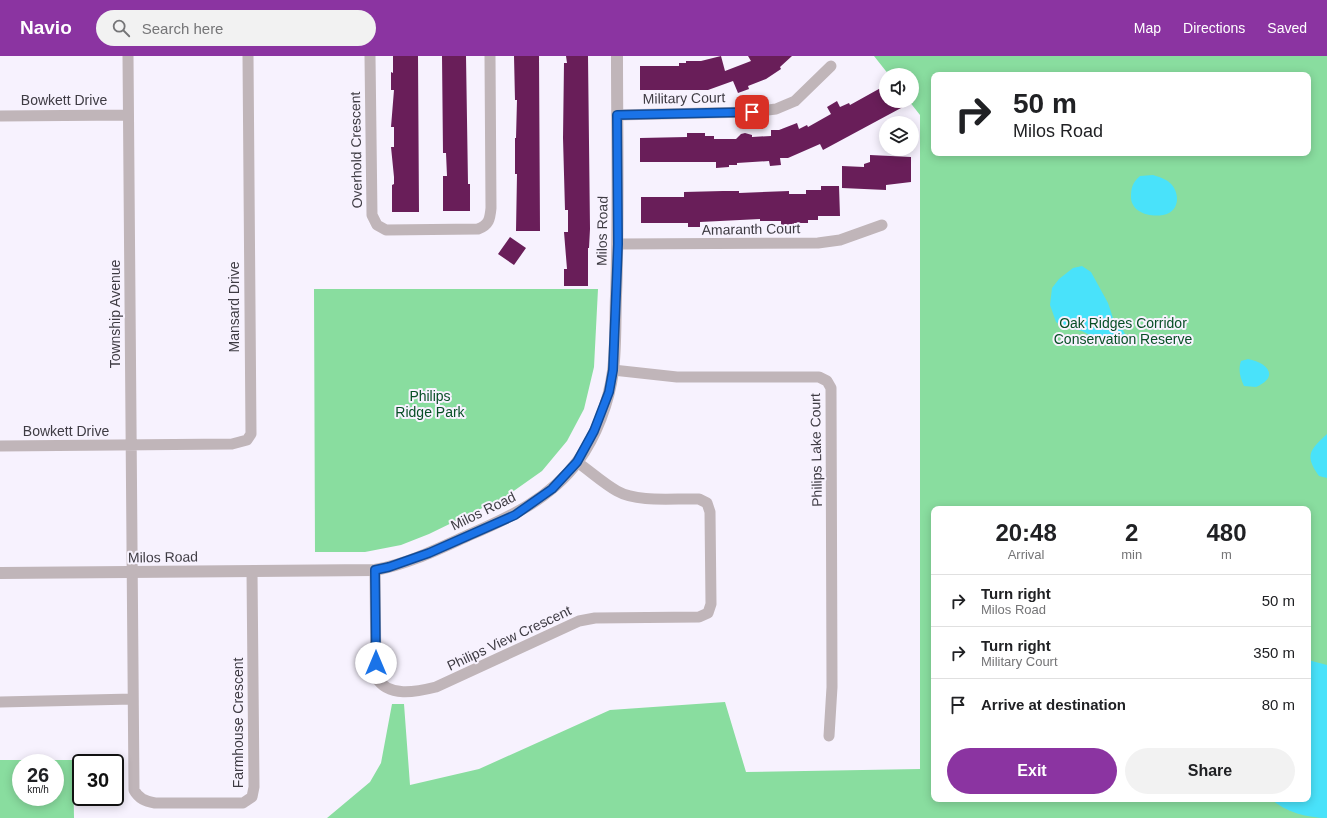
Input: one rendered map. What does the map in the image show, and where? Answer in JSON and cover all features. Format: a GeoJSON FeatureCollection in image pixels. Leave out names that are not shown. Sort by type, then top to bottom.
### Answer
{"type":"FeatureCollection","features":[{"type":"Feature","properties":{"kind":"street","name":"Township Avenue"},"geometry":{"type":"LineString","coordinates":[[128,56],[132,572]]}},
{"type":"Feature","properties":{"kind":"street","name":"Mansard Drive"},"geometry":{"type":"LineString","coordinates":[[131,446],[232,444],[247,440],[251,434],[248,56]]}},
{"type":"Feature","properties":{"kind":"street","name":"Overhold Crescent"},"geometry":{"type":"LineString","coordinates":[[370,56],[372,215],[377,225],[386,230],[394,230],[478,229],[485,226],[490,220],[490,56]]}},
{"type":"Feature","properties":{"kind":"street","name":"Milos Road"},"geometry":{"type":"LineString","coordinates":[[0,573],[375,570],[389,567],[429,553],[515,515],[552,489],[577,462],[594,431],[609,392],[613,370],[618,244],[616,56]]}},
{"type":"Feature","properties":{"kind":"street","name":"Military Court"},"geometry":{"type":"LineString","coordinates":[[617,115],[752,112],[776,109],[795,101],[831,66]]}},
{"type":"Feature","properties":{"kind":"street","name":"Bowkett Drive"},"geometry":{"type":"LineString","coordinates":[[0,116],[128,115]]}},
{"type":"Feature","properties":{"kind":"street","name":"Amaranth Court"},"geometry":{"type":"LineString","coordinates":[[618,244],[818,243],[840,240],[882,225]]}},
{"type":"Feature","properties":{"kind":"street","name":"Philips Lake Court"},"geometry":{"type":"LineString","coordinates":[[613,370],[677,377],[819,377],[827,381],[831,388],[832,687],[829,736]]}},
{"type":"Feature","properties":{"kind":"street","name":"Bowkett Drive"},"geometry":{"type":"LineString","coordinates":[[0,446],[131,446]]}},
{"type":"Feature","properties":{"kind":"street","name":"Philips View Crescent"},"geometry":{"type":"LineString","coordinates":[[375,570],[376,677],[380,685],[389,690],[421,691],[436,687],[579,621],[595,618],[699,617],[708,613],[712,604],[710,512],[707,503],[699,499],[637,498],[627,495],[618,491],[577,462]]}},
{"type":"Feature","properties":{"kind":"street","name":"Farmhouse Crescent"},"geometry":{"type":"LineString","coordinates":[[132,572],[134,790],[138,797],[146,802],[243,803],[252,797],[254,787],[252,571]]}},
{"type":"Feature","properties":{"kind":"street"},"geometry":{"type":"LineString","coordinates":[[0,702],[133,699]]}},
{"type":"Feature","properties":{"kind":"green space","name":"Oak Ridges Corridor Conservation Reserve"},"geometry":{"type":"Polygon","coordinates":[[[874,56],[1327,56],[1327,818],[327,818],[370,782],[381,763],[392,704],[404,704],[410,785],[479,769],[610,710],[725,702],[746,772],[920,769],[920,115],[914,108],[919,108],[919,68],[883,68],[874,56]]]}},
{"type":"Feature","properties":{"kind":"green space","name":"Philips Ridge Park"},"geometry":{"type":"Polygon","coordinates":[[[314,289],[598,289],[594,367],[584,409],[567,441],[542,471],[505,497],[429,534],[401,545],[365,552],[315,552],[314,289]]]}},
{"type":"Feature","properties":{"kind":"green space"},"geometry":{"type":"Polygon","coordinates":[[[0,760],[12,760],[12,806],[64,806],[64,760],[72,760],[72,806],[74,806],[74,818],[0,818],[0,760]]]}},
{"type":"Feature","properties":{"kind":"water"},"geometry":{"type":"Polygon","coordinates":[[[1153,175],[1168,182],[1173,186],[1177,194],[1177,203],[1175,207],[1169,213],[1164,215],[1158,216],[1140,212],[1132,204],[1131,191],[1135,181],[1140,176],[1153,175]]]}},
{"type":"Feature","properties":{"kind":"water"},"geometry":{"type":"Polygon","coordinates":[[[1082,266],[1091,272],[1108,303],[1114,321],[1120,325],[1125,334],[1124,337],[1095,338],[1082,331],[1061,326],[1056,322],[1050,305],[1052,288],[1059,279],[1073,268],[1082,266]]]}},
{"type":"Feature","properties":{"kind":"water"},"geometry":{"type":"Polygon","coordinates":[[[1248,359],[1260,363],[1268,370],[1268,378],[1264,383],[1256,387],[1244,386],[1241,377],[1241,361],[1248,359]]]}},
{"type":"Feature","properties":{"kind":"water"},"geometry":{"type":"Polygon","coordinates":[[[1327,434],[1327,478],[1319,476],[1314,469],[1310,458],[1316,444],[1327,434]]]}},
{"type":"Feature","properties":{"kind":"water"},"geometry":{"type":"Polygon","coordinates":[[[1311,661],[1327,665],[1327,818],[1312,817],[1297,813],[1275,802],[1311,802],[1311,661]]]}},
{"type":"Feature","properties":{"kind":"building"},"geometry":{"type":"Polygon","coordinates":[[[393,56],[418,56],[419,212],[392,212],[392,185],[394,184],[394,177],[391,147],[394,147],[394,127],[391,127],[394,90],[391,90],[391,72],[393,73],[393,56]]]}},
{"type":"Feature","properties":{"kind":"building"},"geometry":{"type":"Polygon","coordinates":[[[442,56],[466,56],[468,184],[470,184],[470,211],[443,211],[443,176],[447,176],[446,153],[443,153],[442,56]]]}},
{"type":"Feature","properties":{"kind":"building"},"geometry":{"type":"Polygon","coordinates":[[[514,56],[539,56],[540,231],[516,231],[517,174],[515,174],[515,138],[517,100],[515,100],[514,56]]]}},
{"type":"Feature","properties":{"kind":"building"},"geometry":{"type":"Polygon","coordinates":[[[566,56],[588,56],[590,229],[588,248],[588,286],[564,286],[564,269],[567,269],[564,232],[568,232],[568,210],[565,210],[563,138],[564,63],[567,63],[566,56]]]}},
{"type":"Feature","properties":{"kind":"building"},"geometry":{"type":"Polygon","coordinates":[[[721,56],[725,71],[751,61],[748,56],[792,56],[780,67],[781,69],[766,79],[748,86],[749,89],[738,93],[733,81],[708,90],[640,90],[640,66],[679,66],[679,63],[686,63],[686,61],[701,61],[721,56]]]}},
{"type":"Feature","properties":{"kind":"building"},"geometry":{"type":"Polygon","coordinates":[[[879,89],[879,108],[901,108],[886,116],[879,116],[879,120],[823,150],[820,144],[788,158],[780,158],[781,165],[770,166],[769,161],[737,163],[737,165],[729,165],[729,167],[716,168],[716,162],[640,162],[640,138],[687,137],[687,133],[705,133],[705,136],[714,136],[714,139],[736,139],[741,134],[745,133],[752,135],[752,137],[771,136],[771,130],[779,130],[797,123],[799,129],[807,125],[808,127],[831,114],[827,107],[837,101],[840,107],[849,103],[850,105],[879,89]]]}},
{"type":"Feature","properties":{"kind":"building"},"geometry":{"type":"Polygon","coordinates":[[[870,155],[911,157],[911,182],[886,185],[886,190],[842,188],[842,166],[864,167],[864,164],[870,162],[870,155]]]}},
{"type":"Feature","properties":{"kind":"building"},"geometry":{"type":"Polygon","coordinates":[[[821,186],[839,186],[840,216],[818,216],[818,220],[808,220],[808,223],[794,223],[794,226],[781,226],[781,221],[760,221],[760,219],[700,222],[700,227],[688,227],[688,223],[641,223],[641,197],[684,197],[684,192],[723,191],[739,191],[739,193],[789,191],[789,194],[806,194],[806,190],[821,190],[821,186]]]}},
{"type":"Feature","properties":{"kind":"building"},"geometry":{"type":"Polygon","coordinates":[[[510,237],[526,248],[514,265],[498,254],[510,237]]]}},
{"type":"Feature","properties":{"kind":"route"},"geometry":{"type":"LineString","coordinates":[[376,663],[375,570],[389,567],[429,553],[515,515],[552,489],[577,462],[594,431],[609,392],[613,370],[618,244],[617,115],[752,112]]}}]}
